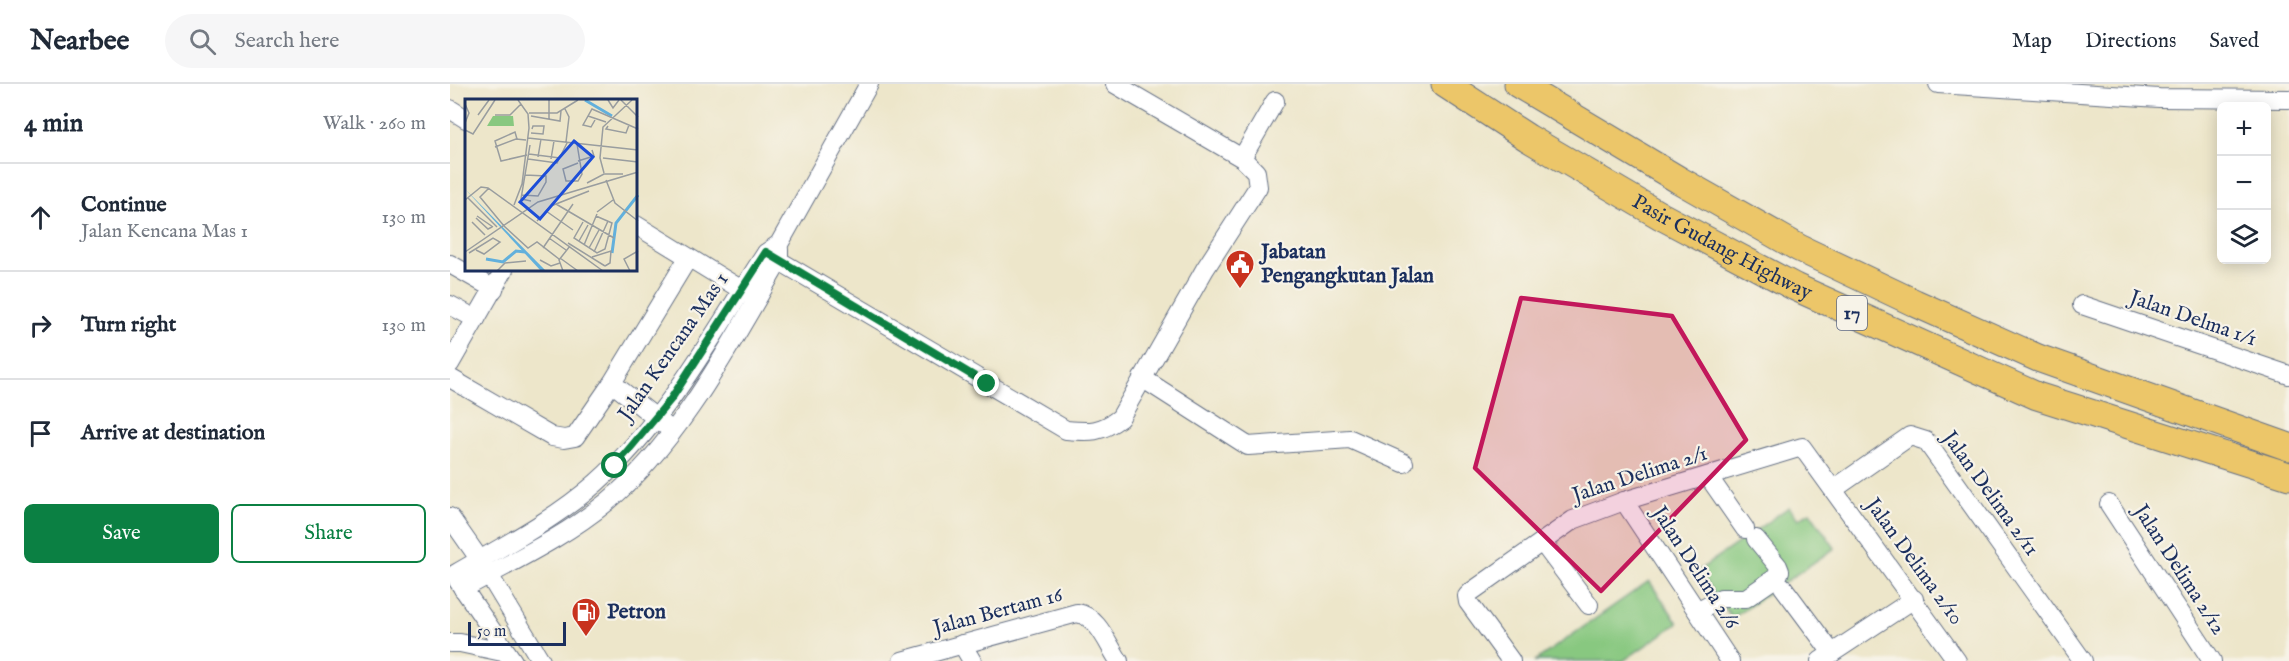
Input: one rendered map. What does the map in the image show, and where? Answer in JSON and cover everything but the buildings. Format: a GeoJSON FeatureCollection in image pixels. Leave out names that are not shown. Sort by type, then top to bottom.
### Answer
{"type":"FeatureCollection","features":[{"type":"Feature","properties":{"kind":"highway","name":"Pasir Gudang Highway"},"geometry":{"type":"LineString","coordinates":[[1445,84],[1528,138],[1661,216],[1795,287],[2037,396],[2289,476]]}},
{"type":"Feature","properties":{"kind":"highway","name":"Pasir Gudang Highway"},"geometry":{"type":"LineString","coordinates":[[1518,84],[1799,248],[1915,303],[2038,358],[2289,447]]}},
{"type":"Feature","properties":{"kind":"street","name":"Jalan Kencana Mas 1"},"geometry":{"type":"LineString","coordinates":[[456,577],[545,545],[585,519],[630,482],[689,409],[749,294],[869,84]]}},
{"type":"Feature","properties":{"kind":"street"},"geometry":{"type":"LineString","coordinates":[[775,252],[1066,430],[1089,432],[1106,429],[1120,418],[1204,269],[1258,187],[1256,172],[1242,158],[1137,89],[1115,84]]}},
{"type":"Feature","properties":{"kind":"street"},"geometry":{"type":"LineString","coordinates":[[1938,84],[2076,88],[2159,98],[2289,99]]}},
{"type":"Feature","properties":{"kind":"street"},"geometry":{"type":"LineString","coordinates":[[1242,158],[1275,101]]}},
{"type":"Feature","properties":{"kind":"street"},"geometry":{"type":"LineString","coordinates":[[450,109],[465,118]]}},
{"type":"Feature","properties":{"kind":"street"},"geometry":{"type":"LineString","coordinates":[[638,226],[749,294]]}},
{"type":"Feature","properties":{"kind":"street"},"geometry":{"type":"LineString","coordinates":[[450,378],[552,437],[564,440],[575,437],[612,383],[688,258]]}},
{"type":"Feature","properties":{"kind":"street"},"geometry":{"type":"LineString","coordinates":[[450,264],[494,289]]}},
{"type":"Feature","properties":{"kind":"street"},"geometry":{"type":"LineString","coordinates":[[450,364],[503,272]]}},
{"type":"Feature","properties":{"kind":"street","name":"Jalan Kencana Mas 1"},"geometry":{"type":"LineString","coordinates":[[484,567],[533,529],[572,503],[615,466],[658,417],[749,294]]}},
{"type":"Feature","properties":{"kind":"street"},"geometry":{"type":"LineString","coordinates":[[450,305],[476,320]]}},
{"type":"Feature","properties":{"kind":"street","name":"Jalan Delma 1/1"},"geometry":{"type":"LineString","coordinates":[[2082,305],[2289,375]]}},
{"type":"Feature","properties":{"kind":"street"},"geometry":{"type":"LineString","coordinates":[[1143,378],[1248,446],[1350,439],[1404,463]]}},
{"type":"Feature","properties":{"kind":"street"},"geometry":{"type":"LineString","coordinates":[[612,383],[658,417],[672,431]]}},
{"type":"Feature","properties":{"kind":"street","name":"Jalan Delima 2/11"},"geometry":{"type":"LineString","coordinates":[[1834,489],[1910,436],[1926,441],[2083,661]]}},
{"type":"Feature","properties":{"kind":"street","name":"Jalan Delima 2/1"},"geometry":{"type":"LineString","coordinates":[[1511,661],[1468,602],[1467,596],[1573,520],[1624,501],[1802,447],[1834,489]]}},
{"type":"Feature","properties":{"kind":"street"},"geometry":{"type":"LineString","coordinates":[[1697,611],[1721,598],[1746,598],[1778,576],[1780,572],[1778,566],[1750,534],[1708,476]]}},
{"type":"Feature","properties":{"kind":"street","name":"Jalan Delima 2/10"},"geometry":{"type":"LineString","coordinates":[[1834,489],[1958,661]]}},
{"type":"Feature","properties":{"kind":"street","name":"Jalan Delima 2/6"},"geometry":{"type":"LineString","coordinates":[[1624,501],[1730,661]]}},
{"type":"Feature","properties":{"kind":"street","name":"Jalan Delima 2/12"},"geometry":{"type":"LineString","coordinates":[[2109,504],[2212,661]]}},
{"type":"Feature","properties":{"kind":"street"},"geometry":{"type":"LineString","coordinates":[[450,517],[484,567],[541,661]]}},
{"type":"Feature","properties":{"kind":"street"},"geometry":{"type":"LineString","coordinates":[[1542,542],[1589,605]]}},
{"type":"Feature","properties":{"kind":"street"},"geometry":{"type":"LineString","coordinates":[[456,577],[510,657]]}},
{"type":"Feature","properties":{"kind":"street"},"geometry":{"type":"LineString","coordinates":[[1783,587],[1826,657],[1914,599]]}},
{"type":"Feature","properties":{"kind":"street","name":"Jalan Bertam 16"},"geometry":{"type":"LineString","coordinates":[[902,661],[1077,613],[1085,614],[1092,619],[1119,661]]}},
{"type":"Feature","properties":{"kind":"street"},"geometry":{"type":"LineString","coordinates":[[450,643],[460,643],[510,657]]}},
{"type":"Feature","properties":{"kind":"street"},"geometry":{"type":"LineString","coordinates":[[962,644],[972,661]]}},
{"type":"Feature","properties":{"kind":"highlighted area"},"geometry":{"type":"Polygon","coordinates":[[[1521,298],[1672,316],[1746,440],[1601,591],[1475,468],[1521,298]]]}},
{"type":"Feature","properties":{"kind":"green space"},"geometry":{"type":"Polygon","coordinates":[[[1789,507],[1798,519],[1810,512],[1835,548],[1732,618],[1698,571],[1789,507]]]}},
{"type":"Feature","properties":{"kind":"green space"},"geometry":{"type":"Polygon","coordinates":[[[1649,581],[1678,623],[1623,661],[1535,661],[1649,581]]]}},
{"type":"Feature","properties":{"kind":"place","name":"Jabatan Pengangkutan Jalan"},"geometry":{"type":"Point","coordinates":[1240,290]}},
{"type":"Feature","properties":{"kind":"place","name":"Petron"},"geometry":{"type":"Point","coordinates":[586,638]}},
{"type":"Feature","properties":{"kind":"route"},"geometry":{"type":"LineString","coordinates":[[615,466],[671,399],[766,252],[987,384]]}}]}
